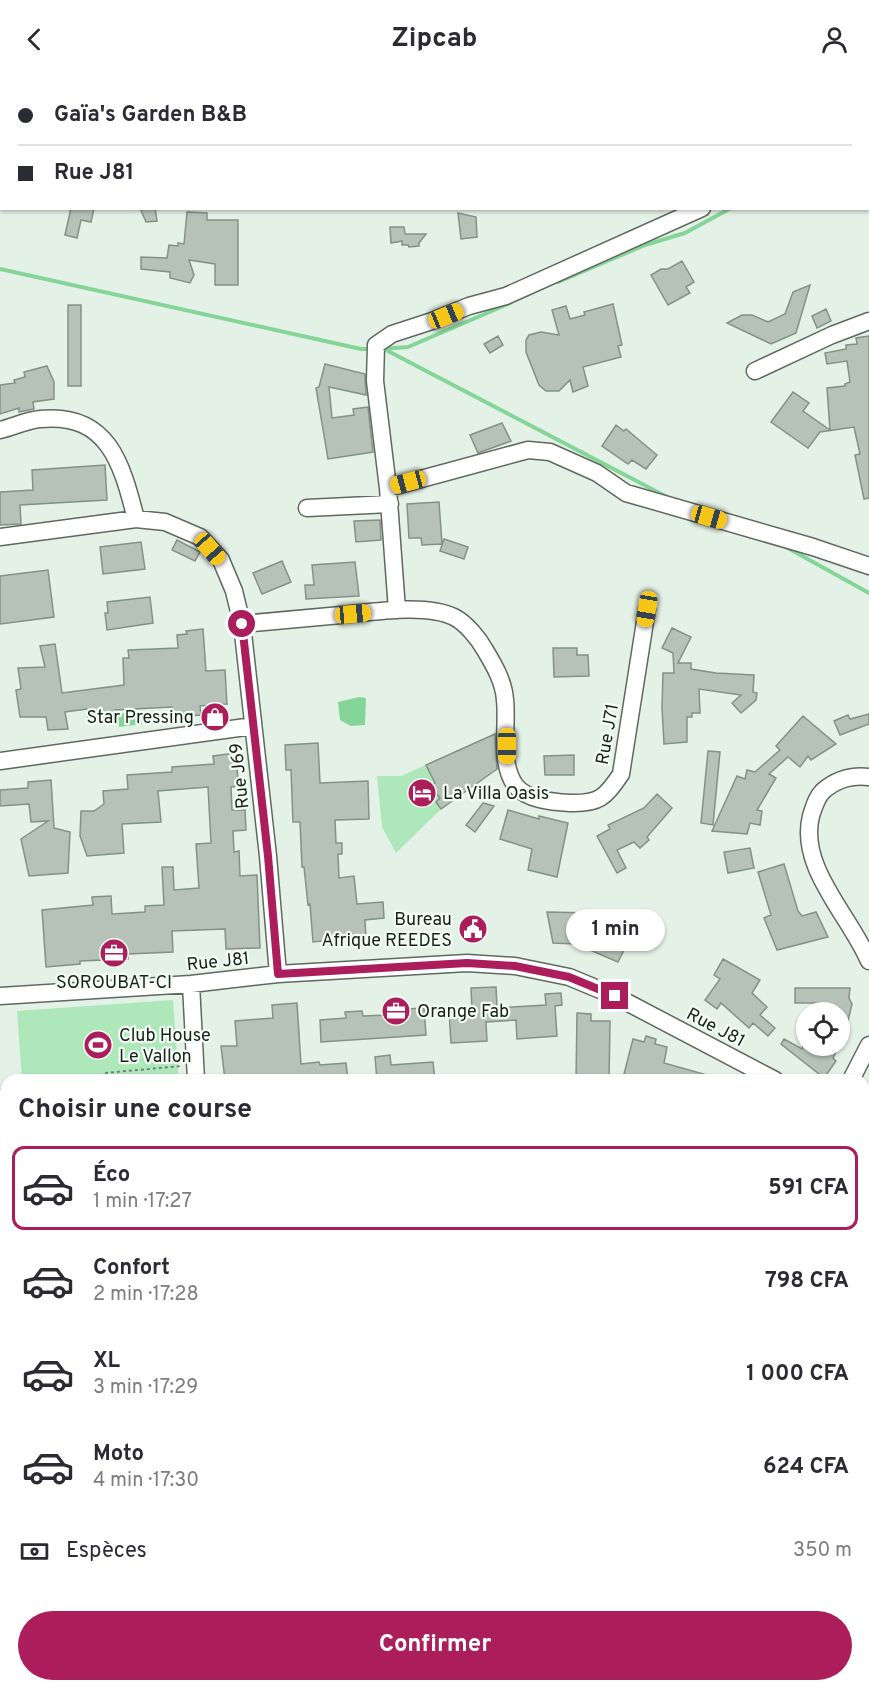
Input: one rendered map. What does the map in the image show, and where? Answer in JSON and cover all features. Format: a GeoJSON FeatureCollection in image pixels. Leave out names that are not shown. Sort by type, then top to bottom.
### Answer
{"type":"FeatureCollection","features":[{"type":"Feature","properties":{"kind":"street"},"geometry":{"type":"LineString","coordinates":[[397,610],[389,496],[375,381],[374,347],[392,334],[469,306],[506,296],[698,210]]}},
{"type":"Feature","properties":{"kind":"street"},"geometry":{"type":"LineString","coordinates":[[755,371],[832,335],[869,321]]}},
{"type":"Feature","properties":{"kind":"street"},"geometry":{"type":"LineString","coordinates":[[0,430],[39,419],[67,419],[94,430],[112,450],[128,487],[136,519]]}},
{"type":"Feature","properties":{"kind":"street"},"geometry":{"type":"LineString","coordinates":[[307,508],[389,496],[528,450],[550,452],[597,473],[626,493],[869,566]]}},
{"type":"Feature","properties":{"kind":"street","name":"Rue J69"},"geometry":{"type":"LineString","coordinates":[[0,537],[136,519],[165,522],[200,537],[220,560],[234,591],[242,624],[278,974]]}},
{"type":"Feature","properties":{"kind":"street","name":"Rue J71"},"geometry":{"type":"LineString","coordinates":[[242,624],[397,610],[435,611],[456,617],[480,641],[498,672],[505,698],[507,765],[515,784],[524,793],[545,800],[571,803],[592,802],[609,793],[621,774],[647,609]]}},
{"type":"Feature","properties":{"kind":"street"},"geometry":{"type":"LineString","coordinates":[[0,761],[253,726]]}},
{"type":"Feature","properties":{"kind":"street"},"geometry":{"type":"LineString","coordinates":[[869,777],[846,777],[832,783],[819,796],[808,829],[810,848],[817,869],[869,961]]}},
{"type":"Feature","properties":{"kind":"street","name":"Rue J81"},"geometry":{"type":"LineString","coordinates":[[0,996],[191,984],[278,974],[467,963],[515,966],[569,977],[615,996],[757,1074]]}},
{"type":"Feature","properties":{"kind":"street"},"geometry":{"type":"LineString","coordinates":[[191,984],[196,1073]]}},
{"type":"Feature","properties":{"kind":"street"},"geometry":{"type":"LineString","coordinates":[[854,1074],[869,1045]]}},
{"type":"Feature","properties":{"kind":"path"},"geometry":{"type":"LineString","coordinates":[[105,1073],[196,1073]]}},
{"type":"Feature","properties":{"kind":"shaded area"},"geometry":{"type":"Polygon","coordinates":[[[359,697],[366,698],[365,725],[351,726],[340,720],[338,702],[359,697]]]}},
{"type":"Feature","properties":{"kind":"shaded area"},"geometry":{"type":"Polygon","coordinates":[[[140,711],[142,724],[119,727],[118,714],[140,711]]]}},
{"type":"Feature","properties":{"kind":"shaded area","name":"La Villa Oasis"},"geometry":{"type":"Polygon","coordinates":[[[501,731],[501,767],[441,809],[396,853],[382,827],[377,776],[401,776],[501,731]]]}},
{"type":"Feature","properties":{"kind":"shaded area","name":"Club House Le Vallon"},"geometry":{"type":"Polygon","coordinates":[[[173,1000],[179,1074],[22,1074],[17,1011],[173,1000]]]}},
{"type":"Feature","properties":{"kind":"building"},"geometry":{"type":"Polygon","coordinates":[[[71,210],[94,210],[91,222],[81,220],[77,238],[65,235],[71,210]]]}},
{"type":"Feature","properties":{"kind":"building"},"geometry":{"type":"Polygon","coordinates":[[[141,210],[155,210],[157,221],[146,222],[141,210]]]}},
{"type":"Feature","properties":{"kind":"building"},"geometry":{"type":"Polygon","coordinates":[[[187,212],[207,213],[207,220],[238,220],[238,285],[215,285],[215,264],[189,260],[194,275],[190,283],[170,278],[170,272],[141,269],[141,257],[167,258],[169,245],[184,244],[187,212]]]}},
{"type":"Feature","properties":{"kind":"building"},"geometry":{"type":"Polygon","coordinates":[[[458,213],[476,217],[477,237],[461,239],[458,213]]]}},
{"type":"Feature","properties":{"kind":"building"},"geometry":{"type":"Polygon","coordinates":[[[390,227],[404,227],[405,234],[426,234],[419,246],[409,247],[402,245],[402,241],[391,243],[390,227]]]}},
{"type":"Feature","properties":{"kind":"building"},"geometry":{"type":"Polygon","coordinates":[[[682,261],[694,282],[686,287],[690,293],[668,305],[651,275],[682,261]]]}},
{"type":"Feature","properties":{"kind":"building"},"geometry":{"type":"Polygon","coordinates":[[[810,285],[796,333],[771,344],[727,323],[742,315],[752,315],[768,322],[785,314],[793,292],[810,285]]]}},
{"type":"Feature","properties":{"kind":"building"},"geometry":{"type":"Polygon","coordinates":[[[613,304],[622,345],[618,346],[621,357],[583,367],[588,386],[573,392],[570,380],[559,391],[546,391],[539,385],[526,352],[526,340],[529,335],[541,332],[559,335],[552,310],[566,306],[570,319],[585,315],[584,312],[613,304]]]}},
{"type":"Feature","properties":{"kind":"building"},"geometry":{"type":"Polygon","coordinates":[[[68,305],[81,305],[81,386],[68,386],[68,305]]]}},
{"type":"Feature","properties":{"kind":"building"},"geometry":{"type":"Polygon","coordinates":[[[826,309],[831,321],[817,328],[812,316],[826,309]]]}},
{"type":"Feature","properties":{"kind":"building"},"geometry":{"type":"Polygon","coordinates":[[[498,336],[503,345],[490,353],[484,344],[498,336]]]}},
{"type":"Feature","properties":{"kind":"building"},"geometry":{"type":"Polygon","coordinates":[[[869,336],[869,498],[864,499],[855,455],[860,454],[854,427],[820,432],[808,448],[771,422],[793,392],[809,403],[803,411],[830,430],[827,388],[845,386],[850,382],[847,361],[827,364],[825,353],[846,349],[846,345],[857,344],[856,338],[869,336]]]}},
{"type":"Feature","properties":{"kind":"building"},"geometry":{"type":"Polygon","coordinates":[[[325,364],[365,374],[366,395],[329,387],[332,418],[354,415],[353,409],[368,407],[373,452],[328,459],[316,388],[319,387],[325,364]]]}},
{"type":"Feature","properties":{"kind":"building"},"geometry":{"type":"Polygon","coordinates":[[[47,366],[54,382],[54,399],[33,402],[34,409],[19,412],[19,408],[0,414],[0,385],[15,383],[14,380],[25,377],[24,372],[47,366]]]}},
{"type":"Feature","properties":{"kind":"building"},"geometry":{"type":"Polygon","coordinates":[[[502,423],[511,441],[478,453],[470,435],[502,423]]]}},
{"type":"Feature","properties":{"kind":"building"},"geometry":{"type":"Polygon","coordinates":[[[616,425],[624,431],[626,429],[657,455],[646,469],[632,460],[628,464],[602,446],[616,425]]]}},
{"type":"Feature","properties":{"kind":"building"},"geometry":{"type":"Polygon","coordinates":[[[105,465],[107,500],[20,505],[21,524],[0,525],[0,492],[33,490],[32,470],[105,465]]]}},
{"type":"Feature","properties":{"kind":"building"},"geometry":{"type":"Polygon","coordinates":[[[439,502],[442,544],[422,545],[421,538],[409,538],[407,504],[439,502]]]}},
{"type":"Feature","properties":{"kind":"building"},"geometry":{"type":"Polygon","coordinates":[[[380,520],[381,540],[356,542],[354,521],[380,520]]]}},
{"type":"Feature","properties":{"kind":"building"},"geometry":{"type":"Polygon","coordinates":[[[444,539],[468,547],[464,559],[440,551],[444,539]]]}},
{"type":"Feature","properties":{"kind":"building"},"geometry":{"type":"Polygon","coordinates":[[[177,540],[200,552],[195,561],[172,550],[177,540]]]}},
{"type":"Feature","properties":{"kind":"building"},"geometry":{"type":"Polygon","coordinates":[[[141,542],[145,569],[103,574],[100,547],[141,542]]]}},
{"type":"Feature","properties":{"kind":"building"},"geometry":{"type":"Polygon","coordinates":[[[282,561],[291,582],[262,594],[253,573],[282,561]]]}},
{"type":"Feature","properties":{"kind":"building"},"geometry":{"type":"Polygon","coordinates":[[[355,562],[359,596],[306,599],[305,585],[314,585],[312,565],[355,562]]]}},
{"type":"Feature","properties":{"kind":"building"},"geometry":{"type":"Polygon","coordinates":[[[48,570],[54,617],[0,624],[0,576],[48,570]]]}},
{"type":"Feature","properties":{"kind":"building"},"geometry":{"type":"Polygon","coordinates":[[[150,597],[153,623],[107,630],[105,613],[108,613],[107,602],[150,597]]]}},
{"type":"Feature","properties":{"kind":"building"},"geometry":{"type":"Polygon","coordinates":[[[672,628],[691,637],[678,663],[691,663],[691,669],[716,673],[754,675],[753,692],[757,693],[756,700],[741,713],[732,703],[741,695],[699,689],[700,713],[692,713],[692,717],[687,717],[687,742],[664,744],[663,673],[674,673],[673,653],[662,648],[672,628]]]}},
{"type":"Feature","properties":{"kind":"building"},"geometry":{"type":"Polygon","coordinates":[[[203,629],[206,671],[225,670],[227,704],[200,706],[201,715],[172,717],[172,707],[115,710],[116,717],[88,721],[87,709],[65,712],[68,729],[48,730],[46,717],[20,717],[16,690],[21,689],[18,668],[45,667],[40,646],[55,644],[62,693],[124,685],[123,658],[129,658],[128,650],[178,648],[177,635],[187,634],[186,631],[203,629]]]}},
{"type":"Feature","properties":{"kind":"building"},"geometry":{"type":"Polygon","coordinates":[[[553,648],[577,648],[577,655],[588,655],[589,676],[554,677],[553,648]]]}},
{"type":"Feature","properties":{"kind":"building"},"geometry":{"type":"Polygon","coordinates":[[[869,714],[869,724],[840,735],[834,721],[848,715],[850,719],[869,714]]]}},
{"type":"Feature","properties":{"kind":"building"},"geometry":{"type":"Polygon","coordinates":[[[803,716],[836,744],[811,760],[808,756],[800,767],[788,757],[769,774],[776,778],[757,810],[762,811],[760,825],[750,823],[747,834],[712,831],[737,776],[745,779],[747,770],[755,772],[780,750],[776,746],[803,716]]]}},
{"type":"Feature","properties":{"kind":"building"},"geometry":{"type":"Polygon","coordinates":[[[495,734],[497,769],[441,809],[436,802],[440,798],[429,785],[435,783],[426,765],[495,734]]]}},
{"type":"Feature","properties":{"kind":"building"},"geometry":{"type":"Polygon","coordinates":[[[318,743],[320,783],[368,781],[369,819],[335,820],[336,843],[342,843],[342,854],[338,854],[339,878],[354,876],[357,904],[383,902],[384,918],[365,920],[366,939],[351,940],[351,938],[313,942],[310,904],[308,905],[304,867],[302,867],[300,822],[293,822],[291,770],[286,770],[285,745],[318,743]]]}},
{"type":"Feature","properties":{"kind":"building"},"geometry":{"type":"Polygon","coordinates":[[[708,751],[720,752],[713,825],[701,823],[708,751]]]}},
{"type":"Feature","properties":{"kind":"building"},"geometry":{"type":"Polygon","coordinates":[[[235,753],[239,786],[231,787],[232,810],[245,810],[246,830],[233,831],[234,852],[239,851],[240,876],[257,875],[260,948],[226,949],[225,929],[172,931],[173,952],[128,954],[128,959],[80,961],[80,964],[46,967],[42,910],[93,905],[92,897],[111,896],[112,914],[145,912],[145,906],[164,905],[162,867],[173,867],[174,890],[199,888],[196,844],[211,843],[208,787],[158,791],[161,822],[122,824],[124,853],[87,856],[80,836],[81,811],[94,811],[104,804],[103,791],[128,789],[127,775],[172,772],[172,767],[214,764],[213,756],[235,753]]]}},
{"type":"Feature","properties":{"kind":"building"},"geometry":{"type":"Polygon","coordinates":[[[574,755],[574,775],[545,775],[544,756],[574,755]]]}},
{"type":"Feature","properties":{"kind":"building"},"geometry":{"type":"Polygon","coordinates":[[[51,780],[54,828],[70,832],[68,873],[29,876],[21,839],[48,821],[31,822],[29,804],[0,806],[0,790],[28,788],[28,782],[51,780]]]}},
{"type":"Feature","properties":{"kind":"building"},"geometry":{"type":"Polygon","coordinates":[[[657,794],[672,808],[647,837],[649,840],[640,848],[634,842],[617,850],[626,868],[617,873],[597,836],[610,829],[608,825],[644,808],[657,794]]]}},
{"type":"Feature","properties":{"kind":"building"},"geometry":{"type":"Polygon","coordinates":[[[483,803],[494,806],[475,832],[466,825],[483,803]]]}},
{"type":"Feature","properties":{"kind":"building"},"geometry":{"type":"Polygon","coordinates":[[[508,810],[539,819],[539,816],[568,823],[557,877],[528,870],[532,849],[500,839],[508,810]]]}},
{"type":"Feature","properties":{"kind":"building"},"geometry":{"type":"Polygon","coordinates":[[[750,848],[754,868],[728,873],[724,852],[750,848]]]}},
{"type":"Feature","properties":{"kind":"building"},"geometry":{"type":"Polygon","coordinates":[[[784,864],[798,911],[802,916],[816,912],[828,937],[777,950],[764,918],[771,915],[758,872],[784,864]]]}},
{"type":"Feature","properties":{"kind":"building"},"geometry":{"type":"Polygon","coordinates":[[[547,912],[592,913],[592,922],[630,938],[618,962],[576,944],[553,943],[547,912]]]}},
{"type":"Feature","properties":{"kind":"building"},"geometry":{"type":"Polygon","coordinates":[[[723,959],[760,980],[752,993],[767,1007],[760,1015],[775,1028],[768,1036],[753,1023],[749,1028],[721,1003],[717,1009],[705,1000],[720,979],[714,975],[723,959]]]}},
{"type":"Feature","properties":{"kind":"building"},"geometry":{"type":"Polygon","coordinates":[[[496,987],[497,1008],[546,1005],[545,994],[561,993],[562,1005],[555,1006],[557,1036],[517,1039],[516,1020],[486,1022],[487,1041],[451,1043],[449,1011],[472,1009],[471,988],[496,987]]]}},
{"type":"Feature","properties":{"kind":"building"},"geometry":{"type":"Polygon","coordinates":[[[795,988],[850,988],[849,998],[852,1004],[850,1012],[850,1002],[795,1003],[795,988]]]}},
{"type":"Feature","properties":{"kind":"building"},"geometry":{"type":"Polygon","coordinates":[[[405,1002],[405,1009],[424,1008],[426,1035],[321,1042],[320,1020],[346,1018],[345,1012],[362,1011],[363,1016],[389,1015],[388,1003],[405,1002]]]}},
{"type":"Feature","properties":{"kind":"building"},"geometry":{"type":"Polygon","coordinates":[[[297,1003],[301,1064],[346,1063],[347,1074],[224,1074],[221,1046],[237,1046],[235,1021],[273,1018],[272,1005],[297,1003]]]}},
{"type":"Feature","properties":{"kind":"building"},"geometry":{"type":"Polygon","coordinates":[[[577,1013],[591,1014],[591,1021],[610,1021],[609,1074],[576,1074],[577,1013]]]}},
{"type":"Feature","properties":{"kind":"building"},"geometry":{"type":"Polygon","coordinates":[[[646,1036],[656,1039],[655,1044],[667,1047],[664,1063],[703,1074],[624,1074],[633,1039],[644,1042],[646,1036]]]}},
{"type":"Feature","properties":{"kind":"building"},"geometry":{"type":"Polygon","coordinates":[[[784,1039],[796,1046],[796,1056],[781,1044],[784,1039]]]}},
{"type":"Feature","properties":{"kind":"building"},"geometry":{"type":"Polygon","coordinates":[[[390,1055],[391,1065],[433,1062],[434,1074],[376,1074],[375,1057],[390,1055]]]}},
{"type":"Feature","properties":{"kind":"building"},"geometry":{"type":"Polygon","coordinates":[[[796,1056],[834,1056],[836,1061],[827,1074],[819,1074],[796,1056]]]}},
{"type":"Feature","properties":{"kind":"waterway"},"geometry":{"type":"LineString","coordinates":[[558,282],[645,245],[685,233],[727,210]]}},
{"type":"Feature","properties":{"kind":"waterway"},"geometry":{"type":"LineString","coordinates":[[0,269],[361,349],[372,349]]}},
{"type":"Feature","properties":{"kind":"waterway"},"geometry":{"type":"LineString","coordinates":[[380,349],[408,347],[510,303]]}},
{"type":"Feature","properties":{"kind":"waterway"},"geometry":{"type":"LineString","coordinates":[[386,350],[669,498]]}},
{"type":"Feature","properties":{"kind":"waterway"},"geometry":{"type":"LineString","coordinates":[[786,547],[869,593]]}},
{"type":"Feature","properties":{"kind":"place","name":"Star Pressing"},"geometry":{"type":"Point","coordinates":[215,717]}},
{"type":"Feature","properties":{"kind":"place","name":"La Villa Oasis"},"geometry":{"type":"Point","coordinates":[422,793]}},
{"type":"Feature","properties":{"kind":"place","name":"Bureau Afrique REEDES"},"geometry":{"type":"Point","coordinates":[473,929]}},
{"type":"Feature","properties":{"kind":"place","name":"SOROUBAT-CI"},"geometry":{"type":"Point","coordinates":[114,953]}},
{"type":"Feature","properties":{"kind":"place","name":"Orange Fab"},"geometry":{"type":"Point","coordinates":[396,1011]}},
{"type":"Feature","properties":{"kind":"place","name":"Club House Le Vallon"},"geometry":{"type":"Point","coordinates":[98,1045]}},
{"type":"Feature","properties":{"kind":"route"},"geometry":{"type":"LineString","coordinates":[[242,624],[268,856],[278,974],[467,963],[515,966],[569,977],[615,996]]}}]}
